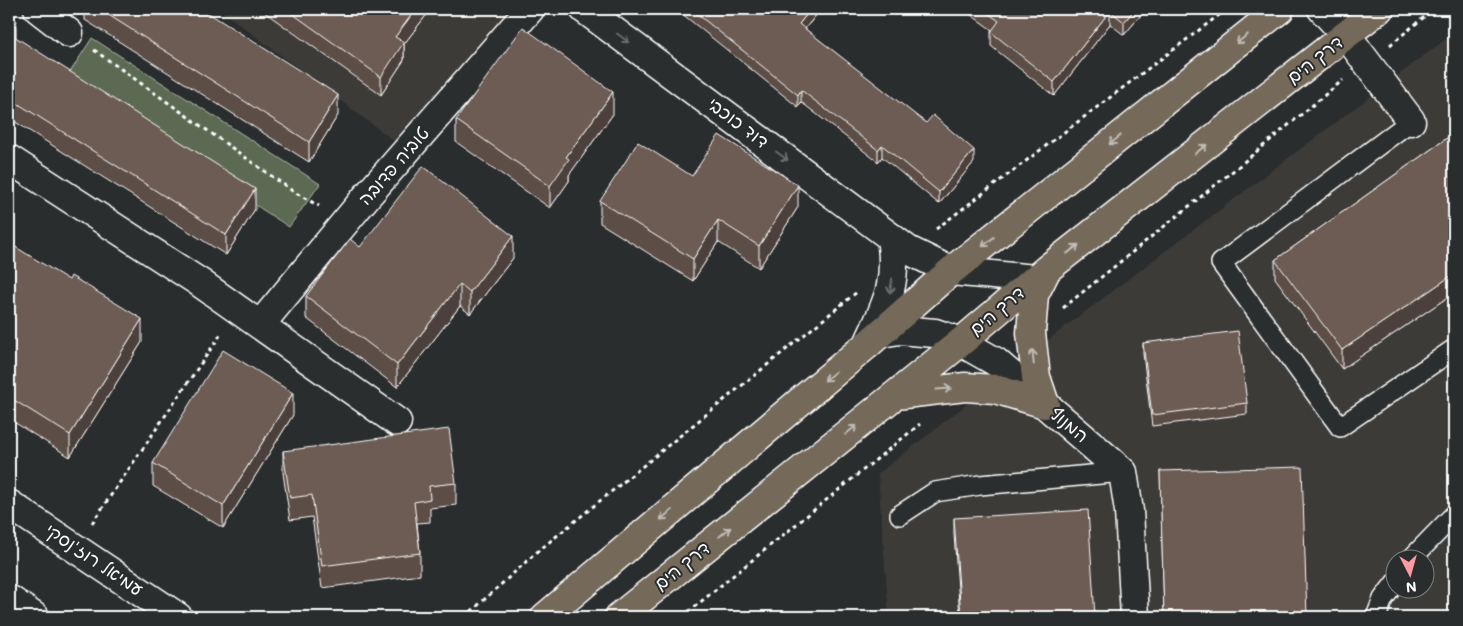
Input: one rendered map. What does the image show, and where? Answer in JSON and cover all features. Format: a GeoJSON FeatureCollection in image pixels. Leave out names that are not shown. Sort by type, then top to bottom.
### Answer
{"type":"FeatureCollection","features":[{"type":"Feature","properties":{"kind":"main road"},"geometry":{"type":"LineString","coordinates":[[545,617],[951,271],[1280,9]]}},
{"type":"Feature","properties":{"kind":"main road","name":"דרך הים"},"geometry":{"type":"LineString","coordinates":[[618,617],[896,395],[1041,274],[1347,36],[1379,9]]}},
{"type":"Feature","properties":{"kind":"main road"},"geometry":{"type":"LineString","coordinates":[[1041,274],[1034,295],[1031,334],[1035,369],[1045,404]]}},
{"type":"Feature","properties":{"kind":"main road"},"geometry":{"type":"LineString","coordinates":[[896,395],[965,387],[995,389],[1045,404]]}},
{"type":"Feature","properties":{"kind":"street"},"geometry":{"type":"LineString","coordinates":[[38,9],[69,33]]}},
{"type":"Feature","properties":{"kind":"street","name":"טוביה פדובה"},"geometry":{"type":"LineString","coordinates":[[260,325],[346,222],[530,9]]}},
{"type":"Feature","properties":{"kind":"street","name":"דוד כוכבי"},"geometry":{"type":"LineString","coordinates":[[584,9],[897,250],[951,271],[976,275],[1041,274]]}},
{"type":"Feature","properties":{"kind":"street"},"geometry":{"type":"LineString","coordinates":[[1322,9],[1347,36],[1411,121]]}},
{"type":"Feature","properties":{"kind":"street"},"geometry":{"type":"LineString","coordinates":[[9,159],[199,282],[397,422]]}},
{"type":"Feature","properties":{"kind":"street"},"geometry":{"type":"LineString","coordinates":[[874,338],[893,284],[897,250]]}},
{"type":"Feature","properties":{"kind":"street","name":"המנוף"},"geometry":{"type":"LineString","coordinates":[[874,338],[899,330],[935,334],[961,342],[996,362],[1123,472]]}},
{"type":"Feature","properties":{"kind":"street"},"geometry":{"type":"LineString","coordinates":[[1123,472],[1129,511],[1135,617]]}},
{"type":"Feature","properties":{"kind":"street","name":"עמיאל רוז'נסקי"},"geometry":{"type":"LineString","coordinates":[[9,504],[178,617]]}},
{"type":"Feature","properties":{"kind":"street"},"geometry":{"type":"LineString","coordinates":[[9,599],[35,617]]}},
{"type":"Feature","properties":{"kind":"lane"},"geometry":{"type":"LineString","coordinates":[[1411,121],[1221,263],[1340,428],[1454,349]]}},
{"type":"Feature","properties":{"kind":"lane"},"geometry":{"type":"LineString","coordinates":[[900,515],[935,492],[980,485],[1123,472]]}},
{"type":"Feature","properties":{"kind":"lane"},"geometry":{"type":"LineString","coordinates":[[1422,548],[1454,515]]}},
{"type":"Feature","properties":{"kind":"lane"},"geometry":{"type":"LineString","coordinates":[[1376,617],[1386,595]]}},
{"type":"Feature","properties":{"kind":"path"},"geometry":{"type":"LineString","coordinates":[[464,617],[537,552],[897,250],[1227,9]]}},
{"type":"Feature","properties":{"kind":"path"},"geometry":{"type":"LineString","coordinates":[[69,33],[294,192],[346,222]]}},
{"type":"Feature","properties":{"kind":"path"},"geometry":{"type":"LineString","coordinates":[[75,548],[238,309]]}},
{"type":"Feature","properties":{"kind":"shaded area"},"geometry":{"type":"Polygon","coordinates":[[[219,9],[513,9],[401,146],[219,9]]]}},
{"type":"Feature","properties":{"kind":"shaded area"},"geometry":{"type":"Polygon","coordinates":[[[1454,33],[1454,617],[889,617],[878,474],[1061,330],[1454,33]]]}},
{"type":"Feature","properties":{"kind":"green space"},"geometry":{"type":"Polygon","coordinates":[[[92,38],[320,184],[289,227],[65,80],[92,38]]]}},
{"type":"Feature","properties":{"kind":"building"},"geometry":{"type":"Polygon","coordinates":[[[99,9],[202,9],[338,95],[309,142],[99,9]]]}},
{"type":"Feature","properties":{"kind":"building"},"geometry":{"type":"Polygon","coordinates":[[[286,9],[416,9],[395,37],[404,42],[381,77],[286,9]]]}},
{"type":"Feature","properties":{"kind":"building"},"geometry":{"type":"Polygon","coordinates":[[[691,9],[811,9],[799,24],[926,123],[933,115],[974,150],[939,192],[882,145],[878,150],[801,90],[798,95],[691,9]]]}},
{"type":"Feature","properties":{"kind":"building"},"geometry":{"type":"Polygon","coordinates":[[[982,9],[1135,9],[1124,22],[1110,11],[1054,82],[991,32],[999,21],[982,9]]]}},
{"type":"Feature","properties":{"kind":"building"},"geometry":{"type":"Polygon","coordinates":[[[9,13],[16,20],[9,29],[9,13]]]}},
{"type":"Feature","properties":{"kind":"building"},"geometry":{"type":"Polygon","coordinates":[[[523,27],[613,92],[566,157],[569,159],[550,186],[456,120],[523,27]]]}},
{"type":"Feature","properties":{"kind":"building"},"geometry":{"type":"Polygon","coordinates":[[[9,33],[255,189],[226,235],[9,98],[9,84],[15,73],[9,68],[9,33]]]}},
{"type":"Feature","properties":{"kind":"building"},"geometry":{"type":"Polygon","coordinates":[[[1454,133],[1454,274],[1342,350],[1275,260],[1454,133]]]}},
{"type":"Feature","properties":{"kind":"building"},"geometry":{"type":"Polygon","coordinates":[[[719,135],[798,185],[759,246],[718,220],[693,259],[600,201],[638,142],[692,176],[719,135]]]}},
{"type":"Feature","properties":{"kind":"building"},"geometry":{"type":"Polygon","coordinates":[[[423,166],[513,236],[470,292],[460,284],[397,365],[306,296],[350,239],[360,247],[423,166]]]}},
{"type":"Feature","properties":{"kind":"building"},"geometry":{"type":"Polygon","coordinates":[[[9,243],[69,280],[71,276],[142,319],[70,435],[9,397],[9,243]]]}},
{"type":"Feature","properties":{"kind":"building"},"geometry":{"type":"Polygon","coordinates":[[[1238,331],[1247,403],[1152,415],[1143,343],[1238,331]]]}},
{"type":"Feature","properties":{"kind":"building"},"geometry":{"type":"Polygon","coordinates":[[[223,350],[293,393],[223,506],[153,463],[223,350]]]}},
{"type":"Feature","properties":{"kind":"building"},"geometry":{"type":"Polygon","coordinates":[[[449,429],[456,483],[429,486],[430,499],[414,502],[420,553],[322,566],[312,495],[290,498],[283,451],[449,429]]]}},
{"type":"Feature","properties":{"kind":"building"},"geometry":{"type":"Polygon","coordinates":[[[1302,467],[1307,617],[1164,617],[1160,471],[1302,467]]]}},
{"type":"Feature","properties":{"kind":"building"},"geometry":{"type":"Polygon","coordinates":[[[1088,510],[1095,617],[961,617],[954,518],[1088,510]]]}}]}
